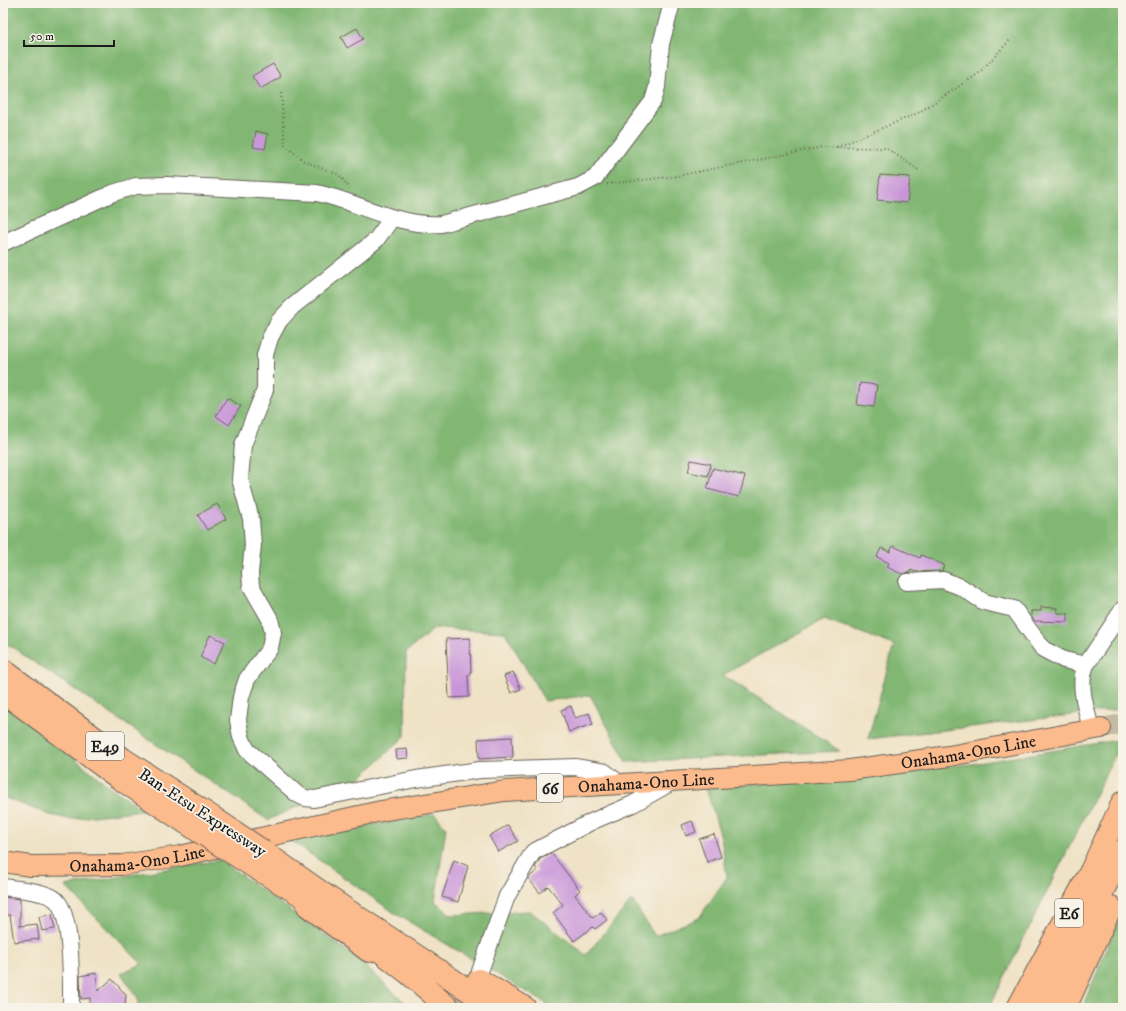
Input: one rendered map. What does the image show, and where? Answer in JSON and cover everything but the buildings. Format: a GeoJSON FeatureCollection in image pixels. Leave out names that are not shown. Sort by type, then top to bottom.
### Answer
{"type":"FeatureCollection","features":[{"type":"Feature","properties":{"kind":"highway","name":"Ban-Etsu Expressway"},"geometry":{"type":"LineString","coordinates":[[3,670],[123,759],[206,825]]}},
{"type":"Feature","properties":{"kind":"highway","name":"Ban-Etsu Expressway"},"geometry":{"type":"LineString","coordinates":[[3,692],[116,776],[206,825],[287,878]]}},
{"type":"Feature","properties":{"kind":"highway"},"geometry":{"type":"LineString","coordinates":[[1007,1008],[1082,866],[1120,809]]}},
{"type":"Feature","properties":{"kind":"highway","name":"E6"},"geometry":{"type":"LineString","coordinates":[[1018,1008],[1091,871],[1120,809]]}},
{"type":"Feature","properties":{"kind":"highway","name":"E6"},"geometry":{"type":"LineString","coordinates":[[1042,1008],[1123,851]]}},
{"type":"Feature","properties":{"kind":"highway"},"geometry":{"type":"LineString","coordinates":[[287,878],[432,1008]]}},
{"type":"Feature","properties":{"kind":"highway"},"geometry":{"type":"LineString","coordinates":[[287,878],[325,910],[371,942],[449,1008]]}},
{"type":"Feature","properties":{"kind":"highway"},"geometry":{"type":"LineString","coordinates":[[287,878],[332,900],[495,1008]]}},
{"type":"Feature","properties":{"kind":"highway"},"geometry":{"type":"LineString","coordinates":[[287,878],[335,893],[525,1008]]}},
{"type":"Feature","properties":{"kind":"highway"},"geometry":{"type":"LineString","coordinates":[[1065,1008],[1123,881]]}},
{"type":"Feature","properties":{"kind":"main road","name":"Onahama-Ono Line"},"geometry":{"type":"LineString","coordinates":[[3,862],[31,866],[122,865],[180,856],[381,811],[504,791],[850,770],[949,756],[1096,729]]}},
{"type":"Feature","properties":{"kind":"street"},"geometry":{"type":"LineString","coordinates":[[3,243],[113,193],[136,186],[167,184],[317,193],[337,197],[405,222],[424,225],[441,224],[578,187],[596,178],[654,101],[657,87],[661,44],[672,3]]}},
{"type":"Feature","properties":{"kind":"street"},"geometry":{"type":"LineString","coordinates":[[392,218],[376,240],[292,307],[279,321],[270,338],[265,354],[265,390],[244,445],[240,479],[251,520],[253,545],[250,573],[251,586],[270,620],[273,633],[270,648],[247,679],[241,697],[238,720],[241,737],[247,750],[297,794],[305,798],[314,799],[416,779],[480,770],[575,767],[605,772],[620,784]]}},
{"type":"Feature","properties":{"kind":"street"},"geometry":{"type":"LineString","coordinates":[[908,582],[943,580],[960,587],[984,602],[1014,609],[1043,649],[1064,660],[1086,665]]}},
{"type":"Feature","properties":{"kind":"street"},"geometry":{"type":"LineString","coordinates":[[1096,729],[1082,686],[1082,675],[1086,665],[1123,609]]}},
{"type":"Feature","properties":{"kind":"street"},"geometry":{"type":"LineString","coordinates":[[480,971],[507,896],[533,852],[593,821],[633,804],[673,781]]}},
{"type":"Feature","properties":{"kind":"street"},"geometry":{"type":"LineString","coordinates":[[3,886],[46,895],[56,899],[62,908],[70,943],[71,1008]]}},
{"type":"Feature","properties":{"kind":"path"},"geometry":{"type":"LineString","coordinates":[[836,148],[918,113],[978,74],[1010,40]]}},
{"type":"Feature","properties":{"kind":"path"},"geometry":{"type":"LineString","coordinates":[[281,93],[285,146],[304,161],[339,175],[367,208]]}},
{"type":"Feature","properties":{"kind":"path"},"geometry":{"type":"LineString","coordinates":[[578,187],[677,176],[822,147],[886,148],[920,171]]}},
{"type":"Feature","properties":{"kind":"green space"},"geometry":{"type":"Polygon","coordinates":[[[3,3],[1123,3],[1123,709],[868,739],[894,645],[824,619],[723,675],[840,751],[627,762],[590,695],[545,701],[505,632],[435,628],[406,652],[405,736],[360,778],[268,820],[3,641],[3,3]]]}},
{"type":"Feature","properties":{"kind":"green space"},"geometry":{"type":"Polygon","coordinates":[[[3,701],[109,786],[144,810],[69,819],[50,815],[3,797],[3,701]]]}},
{"type":"Feature","properties":{"kind":"green space"},"geometry":{"type":"Polygon","coordinates":[[[1123,739],[989,1008],[554,1008],[396,914],[289,839],[435,814],[446,828],[435,901],[451,915],[530,911],[586,955],[632,900],[655,936],[699,918],[727,877],[721,837],[706,788],[972,764],[1123,739]]]}},
{"type":"Feature","properties":{"kind":"green space"},"geometry":{"type":"Polygon","coordinates":[[[220,860],[354,956],[411,1008],[138,1008],[138,998],[121,973],[142,964],[65,886],[220,860]]]}},
{"type":"Feature","properties":{"kind":"green space"},"geometry":{"type":"Polygon","coordinates":[[[1123,910],[1123,1008],[1082,1008],[1123,910]]]}},
{"type":"Feature","properties":{"kind":"tunnel"},"geometry":{"type":"LineString","coordinates":[[1101,728],[1123,724]]}},
{"type":"Feature","properties":{"kind":"tunnel"},"geometry":{"type":"LineString","coordinates":[[458,1008],[474,981]]}}]}
